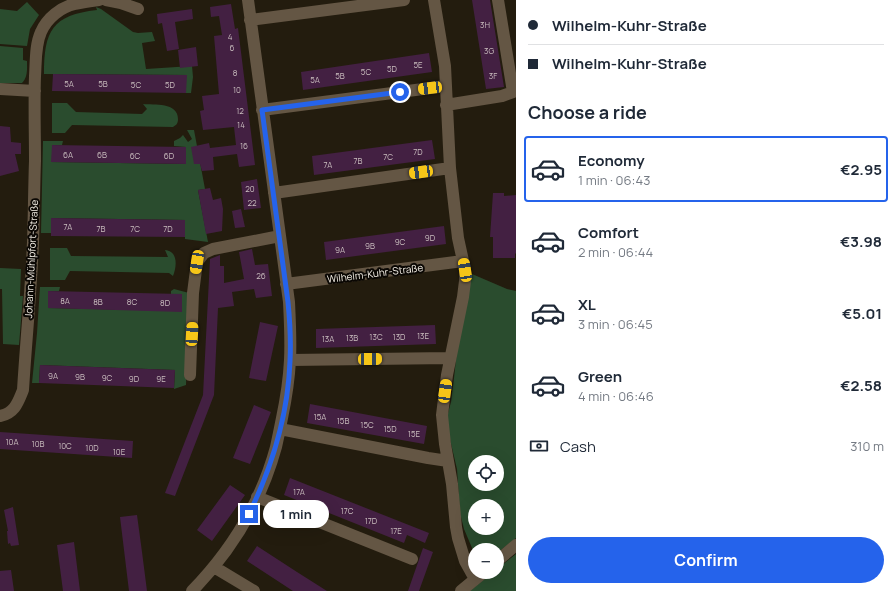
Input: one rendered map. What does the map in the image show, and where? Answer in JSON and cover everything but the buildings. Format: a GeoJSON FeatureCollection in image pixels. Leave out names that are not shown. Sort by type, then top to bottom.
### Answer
{"type":"FeatureCollection","features":[{"type":"Feature","properties":{"kind":"street","name":"Johann-Mühlpfort-Straße"},"geometry":{"type":"LineString","coordinates":[[0,416],[8,414],[13,409],[18,403],[23,390],[33,243],[37,48],[41,32],[48,20],[54,15],[66,6],[99,0]]}},
{"type":"Feature","properties":{"kind":"street"},"geometry":{"type":"LineString","coordinates":[[106,0],[138,9]]}},
{"type":"Feature","properties":{"kind":"street"},"geometry":{"type":"LineString","coordinates":[[192,591],[214,567],[240,531],[258,497],[276,447],[288,383],[290,328],[286,284],[248,0]]}},
{"type":"Feature","properties":{"kind":"street"},"geometry":{"type":"LineString","coordinates":[[250,20],[404,0]]}},
{"type":"Feature","properties":{"kind":"street"},"geometry":{"type":"LineString","coordinates":[[434,0],[445,66],[450,168],[458,238],[465,270],[463,297],[450,358],[442,415],[452,484],[456,527],[465,561],[468,564]]}},
{"type":"Feature","properties":{"kind":"street"},"geometry":{"type":"LineString","coordinates":[[446,105],[502,96],[513,92],[498,0]]}},
{"type":"Feature","properties":{"kind":"street"},"geometry":{"type":"LineString","coordinates":[[262,110],[446,86]]}},
{"type":"Feature","properties":{"kind":"street"},"geometry":{"type":"LineString","coordinates":[[0,89],[35,91]]}},
{"type":"Feature","properties":{"kind":"street"},"geometry":{"type":"LineString","coordinates":[[274,193],[450,168]]}},
{"type":"Feature","properties":{"kind":"street"},"geometry":{"type":"LineString","coordinates":[[190,375],[193,293],[197,262],[204,253],[213,249],[280,236]]}},
{"type":"Feature","properties":{"kind":"street","name":"Wilhelm-Kuhr-Straße"},"geometry":{"type":"LineString","coordinates":[[286,284],[463,261]]}},
{"type":"Feature","properties":{"kind":"street"},"geometry":{"type":"LineString","coordinates":[[290,360],[450,358]]}},
{"type":"Feature","properties":{"kind":"street"},"geometry":{"type":"LineString","coordinates":[[280,429],[448,461]]}},
{"type":"Feature","properties":{"kind":"street"},"geometry":{"type":"LineString","coordinates":[[258,497],[412,559]]}},
{"type":"Feature","properties":{"kind":"street"},"geometry":{"type":"LineString","coordinates":[[504,555],[516,545]]}},
{"type":"Feature","properties":{"kind":"street"},"geometry":{"type":"LineString","coordinates":[[214,567],[254,591]]}},
{"type":"Feature","properties":{"kind":"street"},"geometry":{"type":"LineString","coordinates":[[462,591],[476,579]]}},
{"type":"Feature","properties":{"kind":"green space"},"geometry":{"type":"Polygon","coordinates":[[[27,2],[39,15],[30,29],[27,46],[0,44],[0,9],[17,11],[27,2]]]}},
{"type":"Feature","properties":{"kind":"green space"},"geometry":{"type":"Polygon","coordinates":[[[96,7],[133,32],[152,32],[155,41],[142,43],[146,69],[192,66],[193,77],[191,93],[186,93],[186,75],[44,74],[46,47],[49,36],[54,28],[60,21],[70,16],[82,12],[97,10],[96,7]]]}},
{"type":"Feature","properties":{"kind":"green space"},"geometry":{"type":"Polygon","coordinates":[[[0,46],[23,48],[23,60],[27,61],[27,70],[26,76],[22,83],[0,83],[0,46]]]}},
{"type":"Feature","properties":{"kind":"green space"},"geometry":{"type":"Polygon","coordinates":[[[52,103],[67,103],[76,112],[142,114],[147,109],[143,104],[159,105],[170,107],[174,110],[177,114],[178,121],[173,127],[72,125],[65,133],[52,133],[52,103]]]}},
{"type":"Feature","properties":{"kind":"green space"},"geometry":{"type":"Polygon","coordinates":[[[187,130],[194,130],[205,189],[198,190],[208,242],[185,239],[185,220],[51,218],[51,233],[41,233],[43,141],[63,141],[62,145],[52,145],[52,162],[185,164],[186,147],[174,146],[174,141],[183,135],[188,142],[192,139],[187,130]]]}},
{"type":"Feature","properties":{"kind":"green space"},"geometry":{"type":"Polygon","coordinates":[[[50,248],[67,248],[71,256],[168,257],[165,250],[172,253],[176,264],[173,276],[169,273],[70,271],[65,280],[50,280],[50,248]]]}},
{"type":"Feature","properties":{"kind":"green space"},"geometry":{"type":"Polygon","coordinates":[[[0,268],[21,269],[20,296],[23,296],[19,345],[3,344],[0,268]]]}},
{"type":"Feature","properties":{"kind":"green space"},"geometry":{"type":"Polygon","coordinates":[[[472,274],[507,289],[516,291],[516,538],[504,547],[504,543],[470,543],[464,529],[460,513],[457,469],[448,431],[447,417],[451,402],[459,332],[472,274]]]}},
{"type":"Feature","properties":{"kind":"green space"},"geometry":{"type":"Polygon","coordinates":[[[40,287],[60,287],[59,291],[48,291],[48,308],[182,311],[182,294],[171,294],[171,291],[174,289],[189,293],[186,385],[174,389],[175,370],[40,365],[39,383],[32,383],[40,287]]]}},
{"type":"Feature","properties":{"kind":"green space"},"geometry":{"type":"Polygon","coordinates":[[[516,554],[516,591],[470,591],[485,579],[504,579],[504,563],[516,554]]]}},
{"type":"Feature","properties":{"kind":"route"},"geometry":{"type":"LineString","coordinates":[[249,514],[258,497],[276,447],[285,404],[290,360],[288,302],[262,110],[400,92]]}}]}
